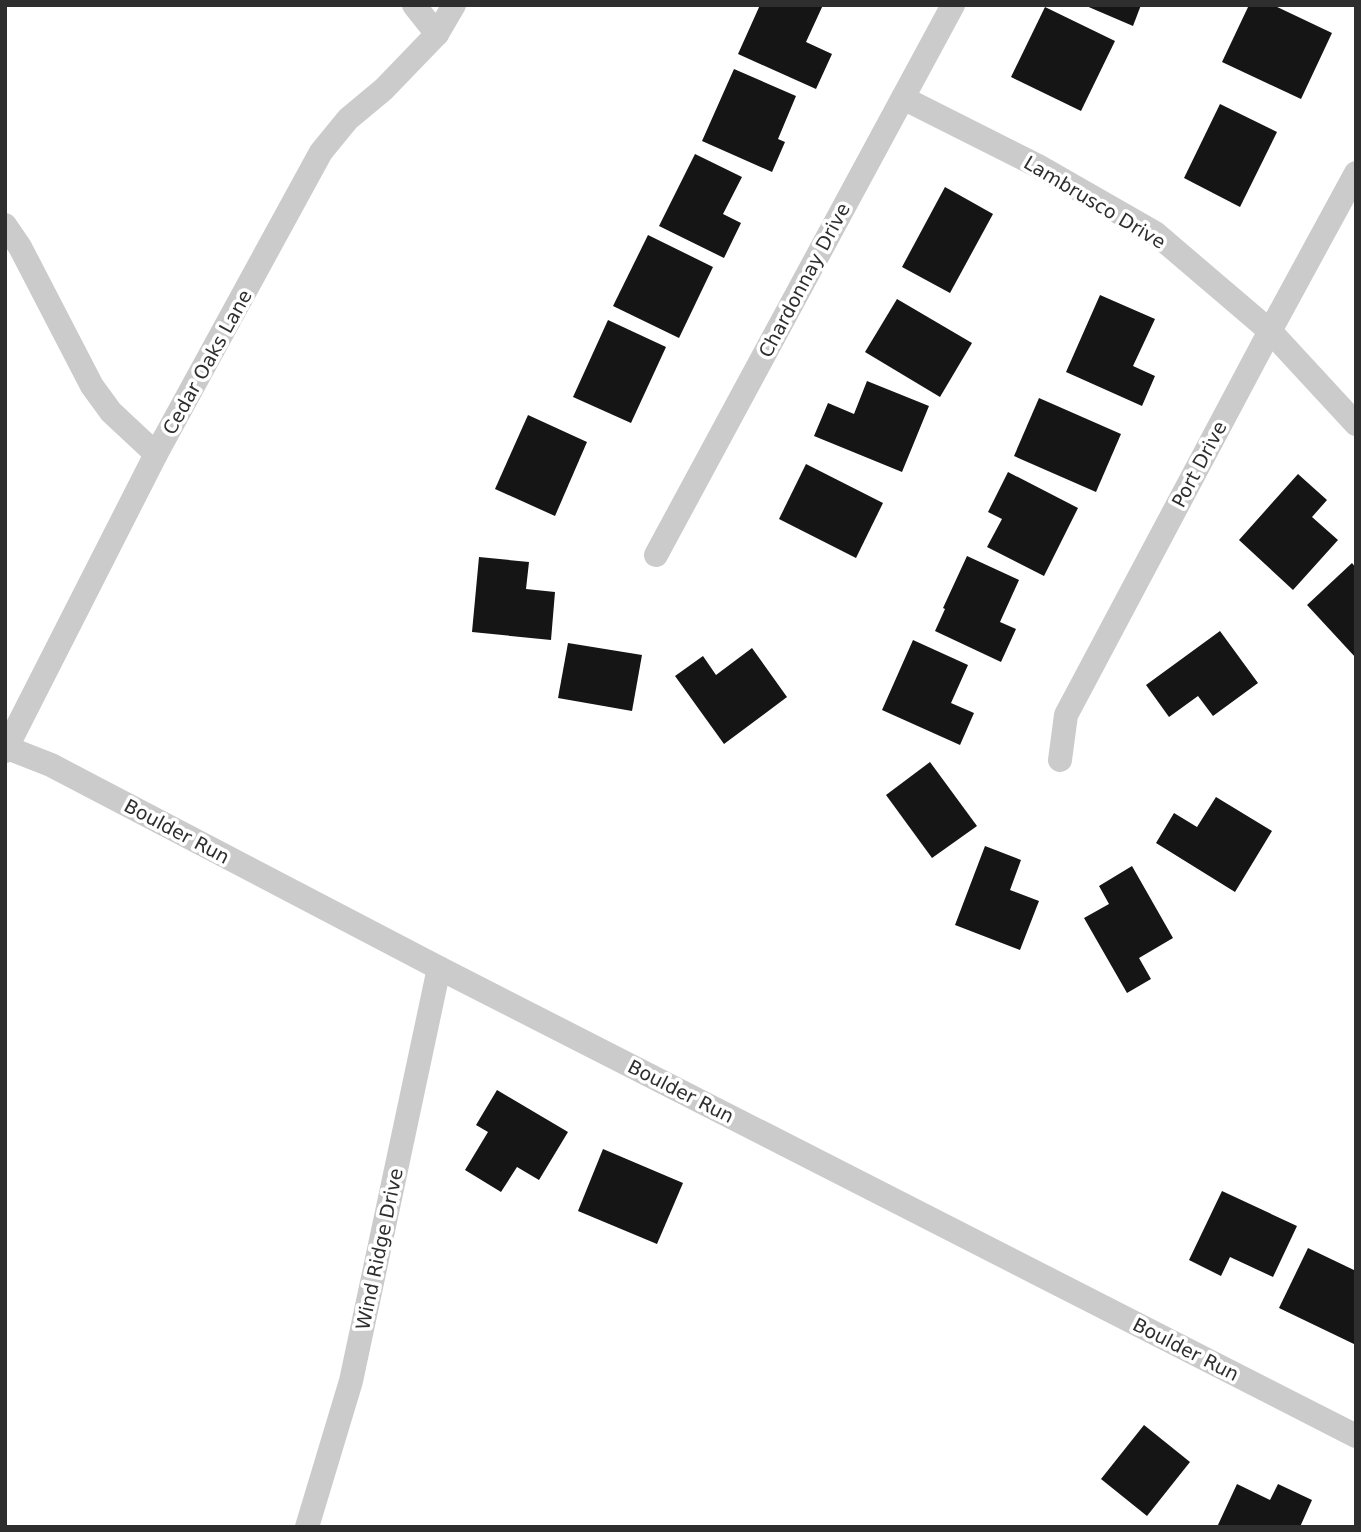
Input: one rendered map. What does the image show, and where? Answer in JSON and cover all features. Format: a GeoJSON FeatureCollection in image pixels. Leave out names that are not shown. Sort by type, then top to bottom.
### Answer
{"type":"FeatureCollection","features":[{"type":"Feature","properties":{"kind":"street"},"geometry":{"type":"LineString","coordinates":[[414,5],[437,34]]}},
{"type":"Feature","properties":{"kind":"street","name":"Cedar Oaks Lane"},"geometry":{"type":"LineString","coordinates":[[6,749],[156,454],[321,152],[348,119],[384,89],[437,34],[454,5]]}},
{"type":"Feature","properties":{"kind":"street","name":"Chardonnay Drive"},"geometry":{"type":"LineString","coordinates":[[656,555],[953,5]]}},
{"type":"Feature","properties":{"kind":"street","name":"Lambrusco Drive"},"geometry":{"type":"LineString","coordinates":[[903,97],[1038,166],[1155,233],[1270,331],[1356,424]]}},
{"type":"Feature","properties":{"kind":"street","name":"Port Drive"},"geometry":{"type":"LineString","coordinates":[[1060,760],[1066,715],[1356,173]]}},
{"type":"Feature","properties":{"kind":"street"},"geometry":{"type":"LineString","coordinates":[[5,225],[20,247],[92,386],[111,412],[156,454]]}},
{"type":"Feature","properties":{"kind":"street","name":"Boulder Run"},"geometry":{"type":"LineString","coordinates":[[6,749],[51,765],[439,968],[1356,1436]]}},
{"type":"Feature","properties":{"kind":"street","name":"Wind Ridge Drive"},"geometry":{"type":"LineString","coordinates":[[307,1527],[351,1381],[439,968]]}},
{"type":"Feature","properties":{"kind":"building"},"geometry":{"type":"Polygon","coordinates":[[[760,5],[823,5],[806,42],[832,54],[816,89],[738,54],[760,5]]]}},
{"type":"Feature","properties":{"kind":"building"},"geometry":{"type":"Polygon","coordinates":[[[1084,5],[1141,5],[1133,26],[1084,5]]]}},
{"type":"Feature","properties":{"kind":"building"},"geometry":{"type":"Polygon","coordinates":[[[1249,5],[1273,5],[1332,33],[1301,99],[1222,62],[1249,5]]]}},
{"type":"Feature","properties":{"kind":"building"},"geometry":{"type":"Polygon","coordinates":[[[1045,7],[1115,41],[1081,111],[1011,77],[1045,7]]]}},
{"type":"Feature","properties":{"kind":"building"},"geometry":{"type":"Polygon","coordinates":[[[734,69],[796,96],[778,139],[785,142],[772,172],[702,141],[734,69]]]}},
{"type":"Feature","properties":{"kind":"building"},"geometry":{"type":"Polygon","coordinates":[[[1220,104],[1277,132],[1240,207],[1184,178],[1220,104]]]}},
{"type":"Feature","properties":{"kind":"building"},"geometry":{"type":"Polygon","coordinates":[[[695,154],[742,177],[723,214],[741,223],[724,258],[659,226],[695,154]]]}},
{"type":"Feature","properties":{"kind":"building"},"geometry":{"type":"Polygon","coordinates":[[[945,187],[993,214],[950,293],[902,267],[945,187]]]}},
{"type":"Feature","properties":{"kind":"building"},"geometry":{"type":"Polygon","coordinates":[[[648,235],[713,267],[679,338],[613,306],[648,235]]]}},
{"type":"Feature","properties":{"kind":"building"},"geometry":{"type":"Polygon","coordinates":[[[1100,295],[1155,319],[1133,366],[1155,376],[1142,406],[1066,372],[1100,295]]]}},
{"type":"Feature","properties":{"kind":"building"},"geometry":{"type":"Polygon","coordinates":[[[897,299],[972,343],[940,397],[865,352],[897,299]]]}},
{"type":"Feature","properties":{"kind":"building"},"geometry":{"type":"Polygon","coordinates":[[[608,320],[666,347],[631,423],[573,397],[608,320]]]}},
{"type":"Feature","properties":{"kind":"building"},"geometry":{"type":"Polygon","coordinates":[[[867,381],[929,406],[902,472],[814,436],[828,403],[854,414],[867,381]]]}},
{"type":"Feature","properties":{"kind":"building"},"geometry":{"type":"Polygon","coordinates":[[[1039,398],[1121,434],[1096,492],[1014,456],[1039,398]]]}},
{"type":"Feature","properties":{"kind":"building"},"geometry":{"type":"Polygon","coordinates":[[[528,415],[587,442],[555,516],[495,489],[528,415]]]}},
{"type":"Feature","properties":{"kind":"building"},"geometry":{"type":"Polygon","coordinates":[[[806,464],[883,503],[856,558],[779,519],[806,464]]]}},
{"type":"Feature","properties":{"kind":"building"},"geometry":{"type":"Polygon","coordinates":[[[1008,472],[1078,508],[1044,576],[987,547],[1002,519],[988,512],[1008,472]]]}},
{"type":"Feature","properties":{"kind":"building"},"geometry":{"type":"Polygon","coordinates":[[[1298,474],[1327,500],[1312,517],[1338,540],[1293,590],[1239,540],[1298,474]]]}},
{"type":"Feature","properties":{"kind":"building"},"geometry":{"type":"Polygon","coordinates":[[[967,556],[1019,580],[1000,622],[1016,629],[1001,662],[935,631],[967,556]]]}},
{"type":"Feature","properties":{"kind":"building"},"geometry":{"type":"Polygon","coordinates":[[[479,557],[529,562],[526,589],[555,592],[551,640],[472,632],[479,557]]]}},
{"type":"Feature","properties":{"kind":"building"},"geometry":{"type":"Polygon","coordinates":[[[1352,563],[1356,568],[1356,658],[1307,605],[1352,563]]]}},
{"type":"Feature","properties":{"kind":"building"},"geometry":{"type":"Polygon","coordinates":[[[1220,631],[1258,683],[1213,716],[1198,696],[1169,717],[1146,685],[1220,631]]]}},
{"type":"Feature","properties":{"kind":"building"},"geometry":{"type":"Polygon","coordinates":[[[913,640],[968,665],[951,703],[974,713],[960,745],[882,710],[913,640]]]}},
{"type":"Feature","properties":{"kind":"building"},"geometry":{"type":"Polygon","coordinates":[[[568,643],[642,655],[632,711],[558,698],[568,643]]]}},
{"type":"Feature","properties":{"kind":"building"},"geometry":{"type":"Polygon","coordinates":[[[752,648],[787,697],[724,744],[675,676],[703,656],[716,675],[752,648]]]}},
{"type":"Feature","properties":{"kind":"building"},"geometry":{"type":"Polygon","coordinates":[[[930,762],[977,826],[932,858],[886,795],[930,762]]]}},
{"type":"Feature","properties":{"kind":"building"},"geometry":{"type":"Polygon","coordinates":[[[1216,797],[1272,831],[1235,892],[1156,843],[1174,813],[1197,827],[1216,797]]]}},
{"type":"Feature","properties":{"kind":"building"},"geometry":{"type":"Polygon","coordinates":[[[985,846],[1021,860],[1010,890],[1039,901],[1020,950],[955,925],[985,846]]]}},
{"type":"Feature","properties":{"kind":"building"},"geometry":{"type":"Polygon","coordinates":[[[1132,866],[1173,938],[1139,958],[1151,979],[1127,993],[1084,918],[1109,904],[1099,886],[1132,866]]]}},
{"type":"Feature","properties":{"kind":"building"},"geometry":{"type":"Polygon","coordinates":[[[497,1090],[568,1132],[539,1180],[517,1167],[501,1192],[465,1170],[488,1132],[476,1125],[497,1090]]]}},
{"type":"Feature","properties":{"kind":"building"},"geometry":{"type":"Polygon","coordinates":[[[603,1149],[683,1183],[657,1244],[578,1211],[603,1149]]]}},
{"type":"Feature","properties":{"kind":"building"},"geometry":{"type":"Polygon","coordinates":[[[1222,1191],[1297,1226],[1273,1277],[1230,1257],[1221,1276],[1189,1260],[1222,1191]]]}},
{"type":"Feature","properties":{"kind":"building"},"geometry":{"type":"Polygon","coordinates":[[[1308,1248],[1356,1271],[1356,1345],[1279,1308],[1308,1248]]]}},
{"type":"Feature","properties":{"kind":"building"},"geometry":{"type":"Polygon","coordinates":[[[1144,1425],[1190,1462],[1147,1516],[1101,1479],[1144,1425]]]}},
{"type":"Feature","properties":{"kind":"building"},"geometry":{"type":"Polygon","coordinates":[[[1237,1484],[1270,1500],[1278,1484],[1312,1500],[1300,1527],[1217,1527],[1237,1484]]]}}]}
